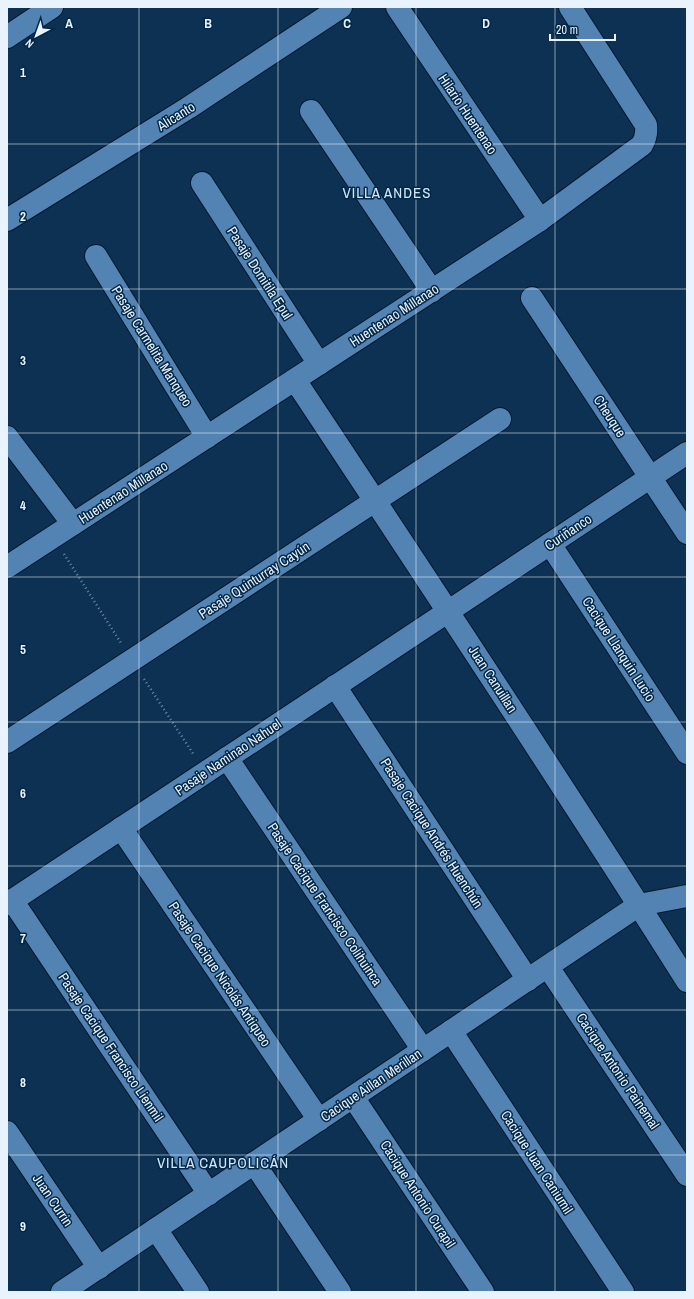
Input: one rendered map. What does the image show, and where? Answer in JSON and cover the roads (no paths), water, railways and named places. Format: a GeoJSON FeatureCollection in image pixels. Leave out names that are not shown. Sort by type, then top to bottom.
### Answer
{"type":"FeatureCollection","features":[{"type":"Feature","properties":{"kind":"street"},"geometry":{"type":"LineString","coordinates":[[7,37],[52,7]]}},
{"type":"Feature","properties":{"kind":"street","name":"Alicanto"},"geometry":{"type":"LineString","coordinates":[[7,220],[188,108],[341,7]]}},
{"type":"Feature","properties":{"kind":"street","name":"Hilario Huentenao"},"geometry":{"type":"LineString","coordinates":[[397,7],[540,220]]}},
{"type":"Feature","properties":{"kind":"street","name":"Huentenao Millanao"},"geometry":{"type":"LineString","coordinates":[[7,568],[540,220],[642,145],[646,139],[646,124],[570,7]]}},
{"type":"Feature","properties":{"kind":"street"},"geometry":{"type":"LineString","coordinates":[[311,111],[432,291]]}},
{"type":"Feature","properties":{"kind":"street","name":"Pasaje Domitila Epul"},"geometry":{"type":"LineString","coordinates":[[202,183],[319,364]]}},
{"type":"Feature","properties":{"kind":"street","name":"Pasaje Carmelita Manqueo"},"geometry":{"type":"LineString","coordinates":[[96,256],[207,437]]}},
{"type":"Feature","properties":{"kind":"street","name":"Cheuque"},"geometry":{"type":"LineString","coordinates":[[532,298],[687,533]]}},
{"type":"Feature","properties":{"kind":"street","name":"Juan Canuillan"},"geometry":{"type":"LineString","coordinates":[[295,380],[448,611],[687,981]]}},
{"type":"Feature","properties":{"kind":"street","name":"Pasaje Quinturray Cayún"},"geometry":{"type":"LineString","coordinates":[[7,742],[500,419]]}},
{"type":"Feature","properties":{"kind":"street"},"geometry":{"type":"LineString","coordinates":[[7,437],[73,524]]}},
{"type":"Feature","properties":{"kind":"street","name":"Curiñanco"},"geometry":{"type":"LineString","coordinates":[[448,611],[687,454]]}},
{"type":"Feature","properties":{"kind":"street","name":"Cacique Llanquin Lucio"},"geometry":{"type":"LineString","coordinates":[[550,544],[687,753]]}},
{"type":"Feature","properties":{"kind":"street","name":"Pasaje Naminao Nahuel"},"geometry":{"type":"LineString","coordinates":[[10,902],[448,611]]}},
{"type":"Feature","properties":{"kind":"street","name":"Pasaje Cacique Andrés Huenchún"},"geometry":{"type":"LineString","coordinates":[[335,686],[528,980]]}},
{"type":"Feature","properties":{"kind":"street","name":"Pasaje Cacique Francisco Colihuinca"},"geometry":{"type":"LineString","coordinates":[[227,758],[423,1050]]}},
{"type":"Feature","properties":{"kind":"street","name":"Pasaje Cacique Nicolás Antiqueo"},"geometry":{"type":"LineString","coordinates":[[121,828],[319,1120]]}},
{"type":"Feature","properties":{"kind":"street","name":"Cacique Aillan Merillan"},"geometry":{"type":"LineString","coordinates":[[74,1288],[99,1268],[156,1229],[639,905],[687,896]]}},
{"type":"Feature","properties":{"kind":"street","name":"Pasaje Cacique Francisco Lienmil"},"geometry":{"type":"LineString","coordinates":[[10,902],[209,1194]]}},
{"type":"Feature","properties":{"kind":"street","name":"Cacique Antonio Painemal"},"geometry":{"type":"LineString","coordinates":[[548,967],[687,1175]]}},
{"type":"Feature","properties":{"kind":"street","name":"Cacique Juan Caniumil"},"geometry":{"type":"LineString","coordinates":[[451,1031],[623,1292]]}},
{"type":"Feature","properties":{"kind":"street","name":"Cacique Antonio Curapil"},"geometry":{"type":"LineString","coordinates":[[353,1097],[483,1292]]}},
{"type":"Feature","properties":{"kind":"street","name":"Juan Currin"},"geometry":{"type":"LineString","coordinates":[[7,1132],[99,1268]]}},
{"type":"Feature","properties":{"kind":"street"},"geometry":{"type":"LineString","coordinates":[[254,1163],[340,1292]]}},
{"type":"Feature","properties":{"kind":"street"},"geometry":{"type":"LineString","coordinates":[[156,1229],[198,1292]]}},
{"type":"Feature","properties":{"kind":"district","name":"VILLA ANDES"},"geometry":{"type":"Point","coordinates":[387,192]}},
{"type":"Feature","properties":{"kind":"district","name":"VILLA CAUPOLICÁN"},"geometry":{"type":"Point","coordinates":[223,1162]}}]}
